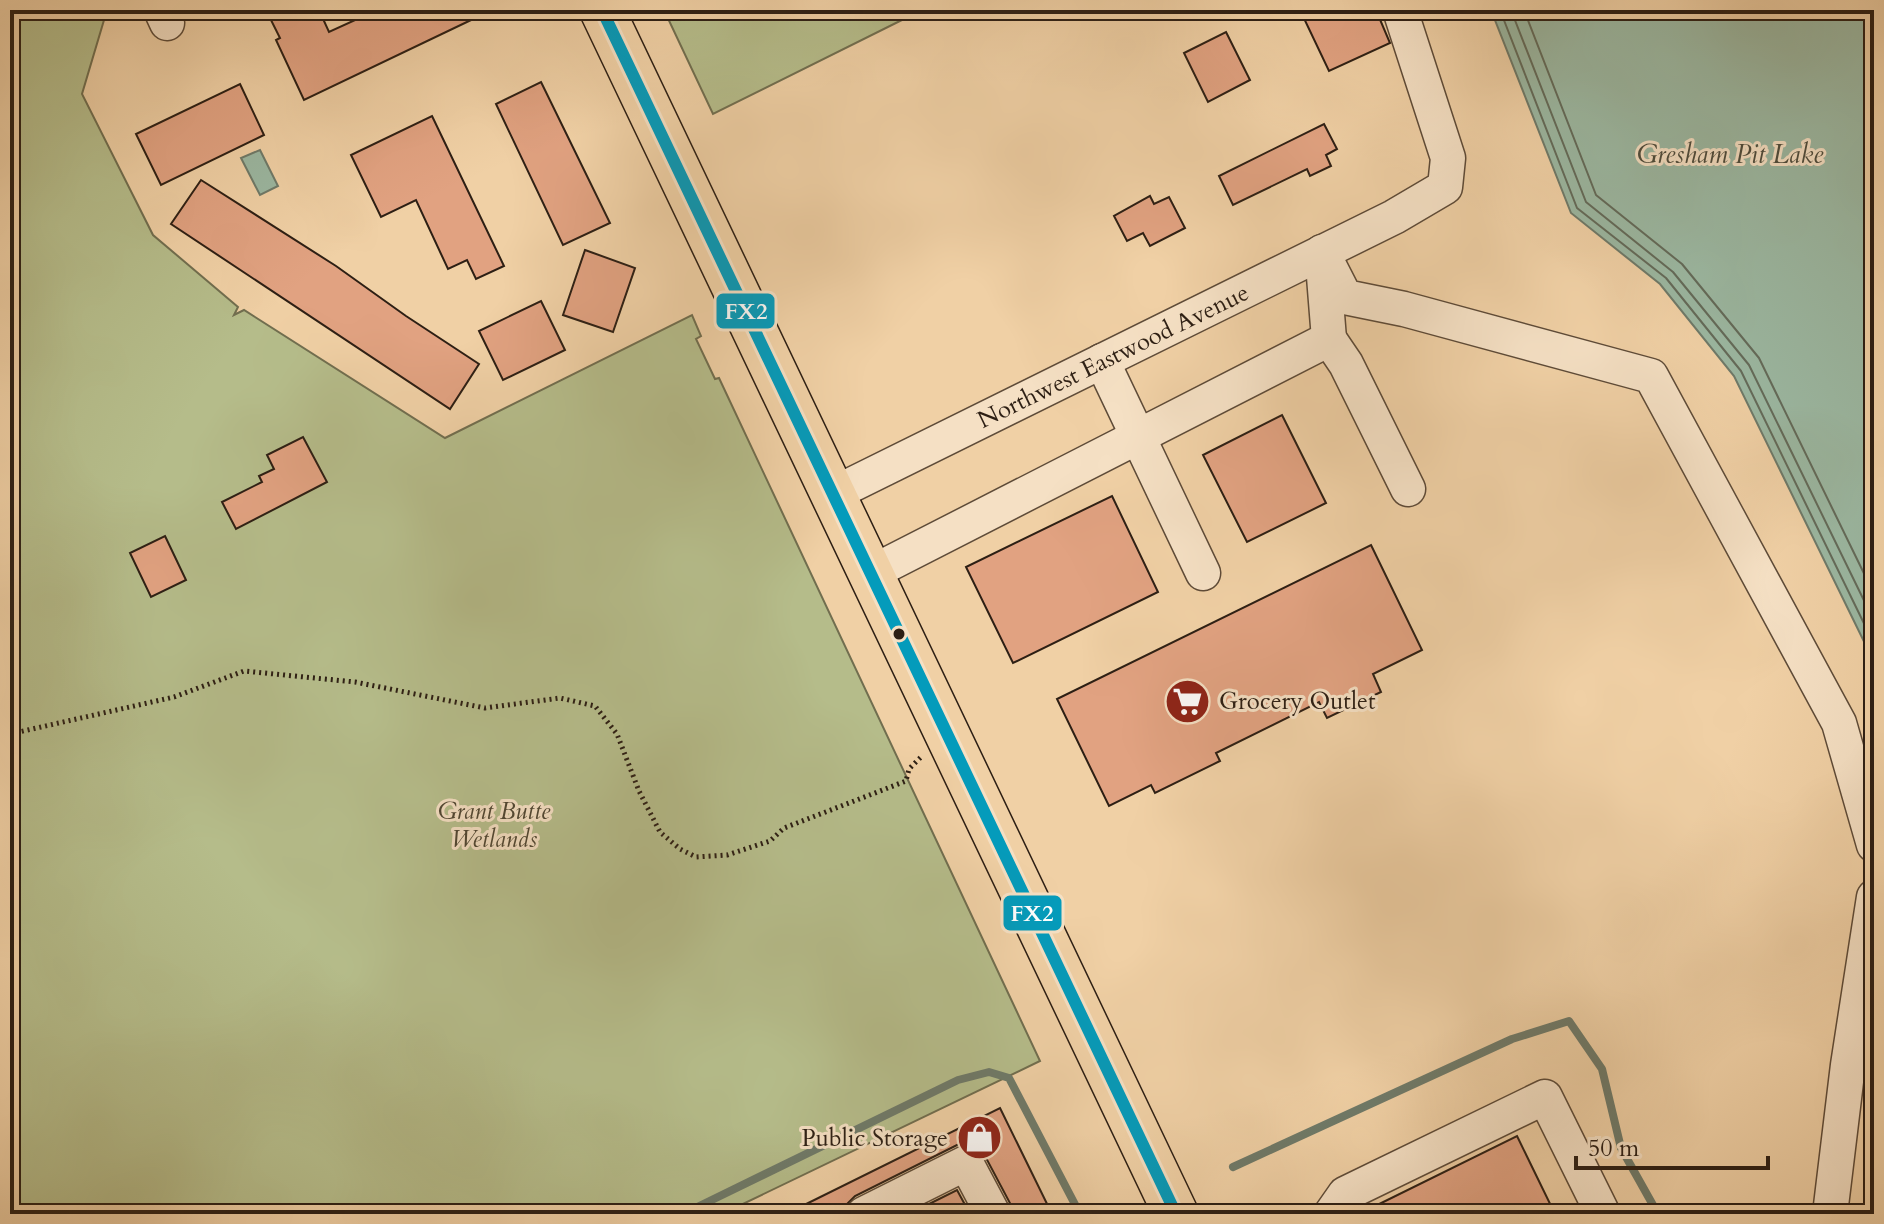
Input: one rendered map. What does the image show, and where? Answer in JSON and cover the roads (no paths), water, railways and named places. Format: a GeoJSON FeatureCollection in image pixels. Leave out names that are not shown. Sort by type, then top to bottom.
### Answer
{"type":"FeatureCollection","features":[{"type":"Feature","properties":{"kind":"main road"},"geometry":{"type":"LineString","coordinates":[[602,10],[1176,1214]]}},
{"type":"Feature","properties":{"kind":"street","name":"Northwest Eastwood Avenue"},"geometry":{"type":"LineString","coordinates":[[831,495],[1394,217],[1445,187],[1448,158],[1400,10]]}},
{"type":"Feature","properties":{"kind":"street"},"geometry":{"type":"LineString","coordinates":[[1322,252],[1329,339],[1346,364],[1408,489]]}},
{"type":"Feature","properties":{"kind":"street"},"geometry":{"type":"LineString","coordinates":[[1322,252],[1345,297],[1404,309],[1651,376],[1839,723],[1874,845]]}},
{"type":"Feature","properties":{"kind":"street"},"geometry":{"type":"LineString","coordinates":[[869,574],[1329,339]]}},
{"type":"Feature","properties":{"kind":"street"},"geometry":{"type":"LineString","coordinates":[[1102,361],[1203,573]]}},
{"type":"Feature","properties":{"kind":"street"},"geometry":{"type":"LineString","coordinates":[[1830,1214],[1848,1065],[1874,897]]}},
{"type":"Feature","properties":{"kind":"street"},"geometry":{"type":"LineString","coordinates":[[1331,1214],[1345,1194],[1545,1097],[1603,1214]]}},
{"type":"Feature","properties":{"kind":"street"},"geometry":{"type":"LineString","coordinates":[[864,1214],[966,1163],[993,1214]]}},
{"type":"Feature","properties":{"kind":"water","name":"Gresham Pit Lake"},"geometry":{"type":"Polygon","coordinates":[[[1491,10],[1874,10],[1874,662],[1734,376],[1660,284],[1571,213],[1491,10]]]}},
{"type":"Feature","properties":{"kind":"water"},"geometry":{"type":"Polygon","coordinates":[[[260,150],[278,186],[260,195],[241,158],[260,150]]]}},
{"type":"Feature","properties":{"kind":"waterway"},"geometry":{"type":"LineString","coordinates":[[1233,1167],[1512,1039],[1569,1021],[1602,1069],[1621,1148],[1658,1214]]}},
{"type":"Feature","properties":{"kind":"waterway"},"geometry":{"type":"LineString","coordinates":[[683,1214],[958,1080],[989,1072],[1009,1078],[1080,1214]]}},
{"type":"Feature","properties":{"kind":"place","name":"Grocery Outlet"},"geometry":{"type":"Point","coordinates":[1188,701]}},
{"type":"Feature","properties":{"kind":"place","name":"Public Storage"},"geometry":{"type":"Point","coordinates":[979,1138]}},
{"type":"Feature","properties":{"kind":"park label","name":"Grant Butte Wetlands"},"geometry":{"type":"Point","coordinates":[494,825]}}]}
